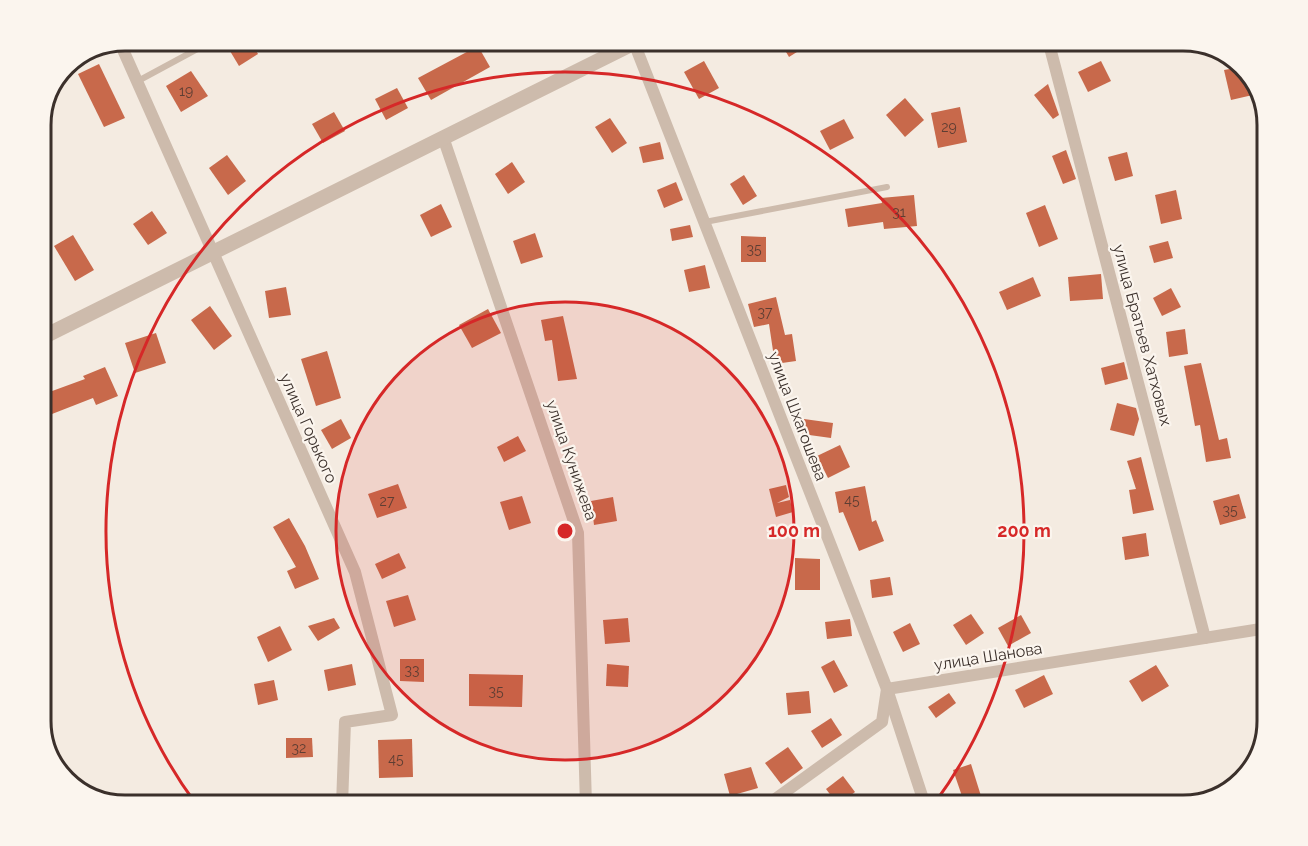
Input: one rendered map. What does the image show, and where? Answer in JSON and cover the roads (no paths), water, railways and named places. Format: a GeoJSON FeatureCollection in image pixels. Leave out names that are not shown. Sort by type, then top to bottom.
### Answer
{"type":"FeatureCollection","features":[{"type":"Feature","properties":{"kind":"street","name":"улица Горького"},"geometry":{"type":"LineString","coordinates":[[124,51],[356,572],[392,715],[345,722],[342,795]]}},
{"type":"Feature","properties":{"kind":"street"},"geometry":{"type":"LineString","coordinates":[[51,333],[444,140],[618,51]]}},
{"type":"Feature","properties":{"kind":"street","name":"улица Шхагошева"},"geometry":{"type":"LineString","coordinates":[[639,51],[886,689],[921,795]]}},
{"type":"Feature","properties":{"kind":"street","name":"улица Братьев Хатховых"},"geometry":{"type":"LineString","coordinates":[[1051,51],[1205,638]]}},
{"type":"Feature","properties":{"kind":"street","name":"улица Кунижева"},"geometry":{"type":"LineString","coordinates":[[444,140],[578,533],[586,795]]}},
{"type":"Feature","properties":{"kind":"street","name":"улица Шанова"},"geometry":{"type":"LineString","coordinates":[[886,689],[1257,630]]}},
{"type":"Feature","properties":{"kind":"street"},"geometry":{"type":"LineString","coordinates":[[782,795],[882,722],[886,689]]}},
{"type":"Feature","properties":{"kind":"lane"},"geometry":{"type":"LineString","coordinates":[[138,81],[194,51]]}},
{"type":"Feature","properties":{"kind":"lane"},"geometry":{"type":"LineString","coordinates":[[705,222],[887,187]]}}]}
